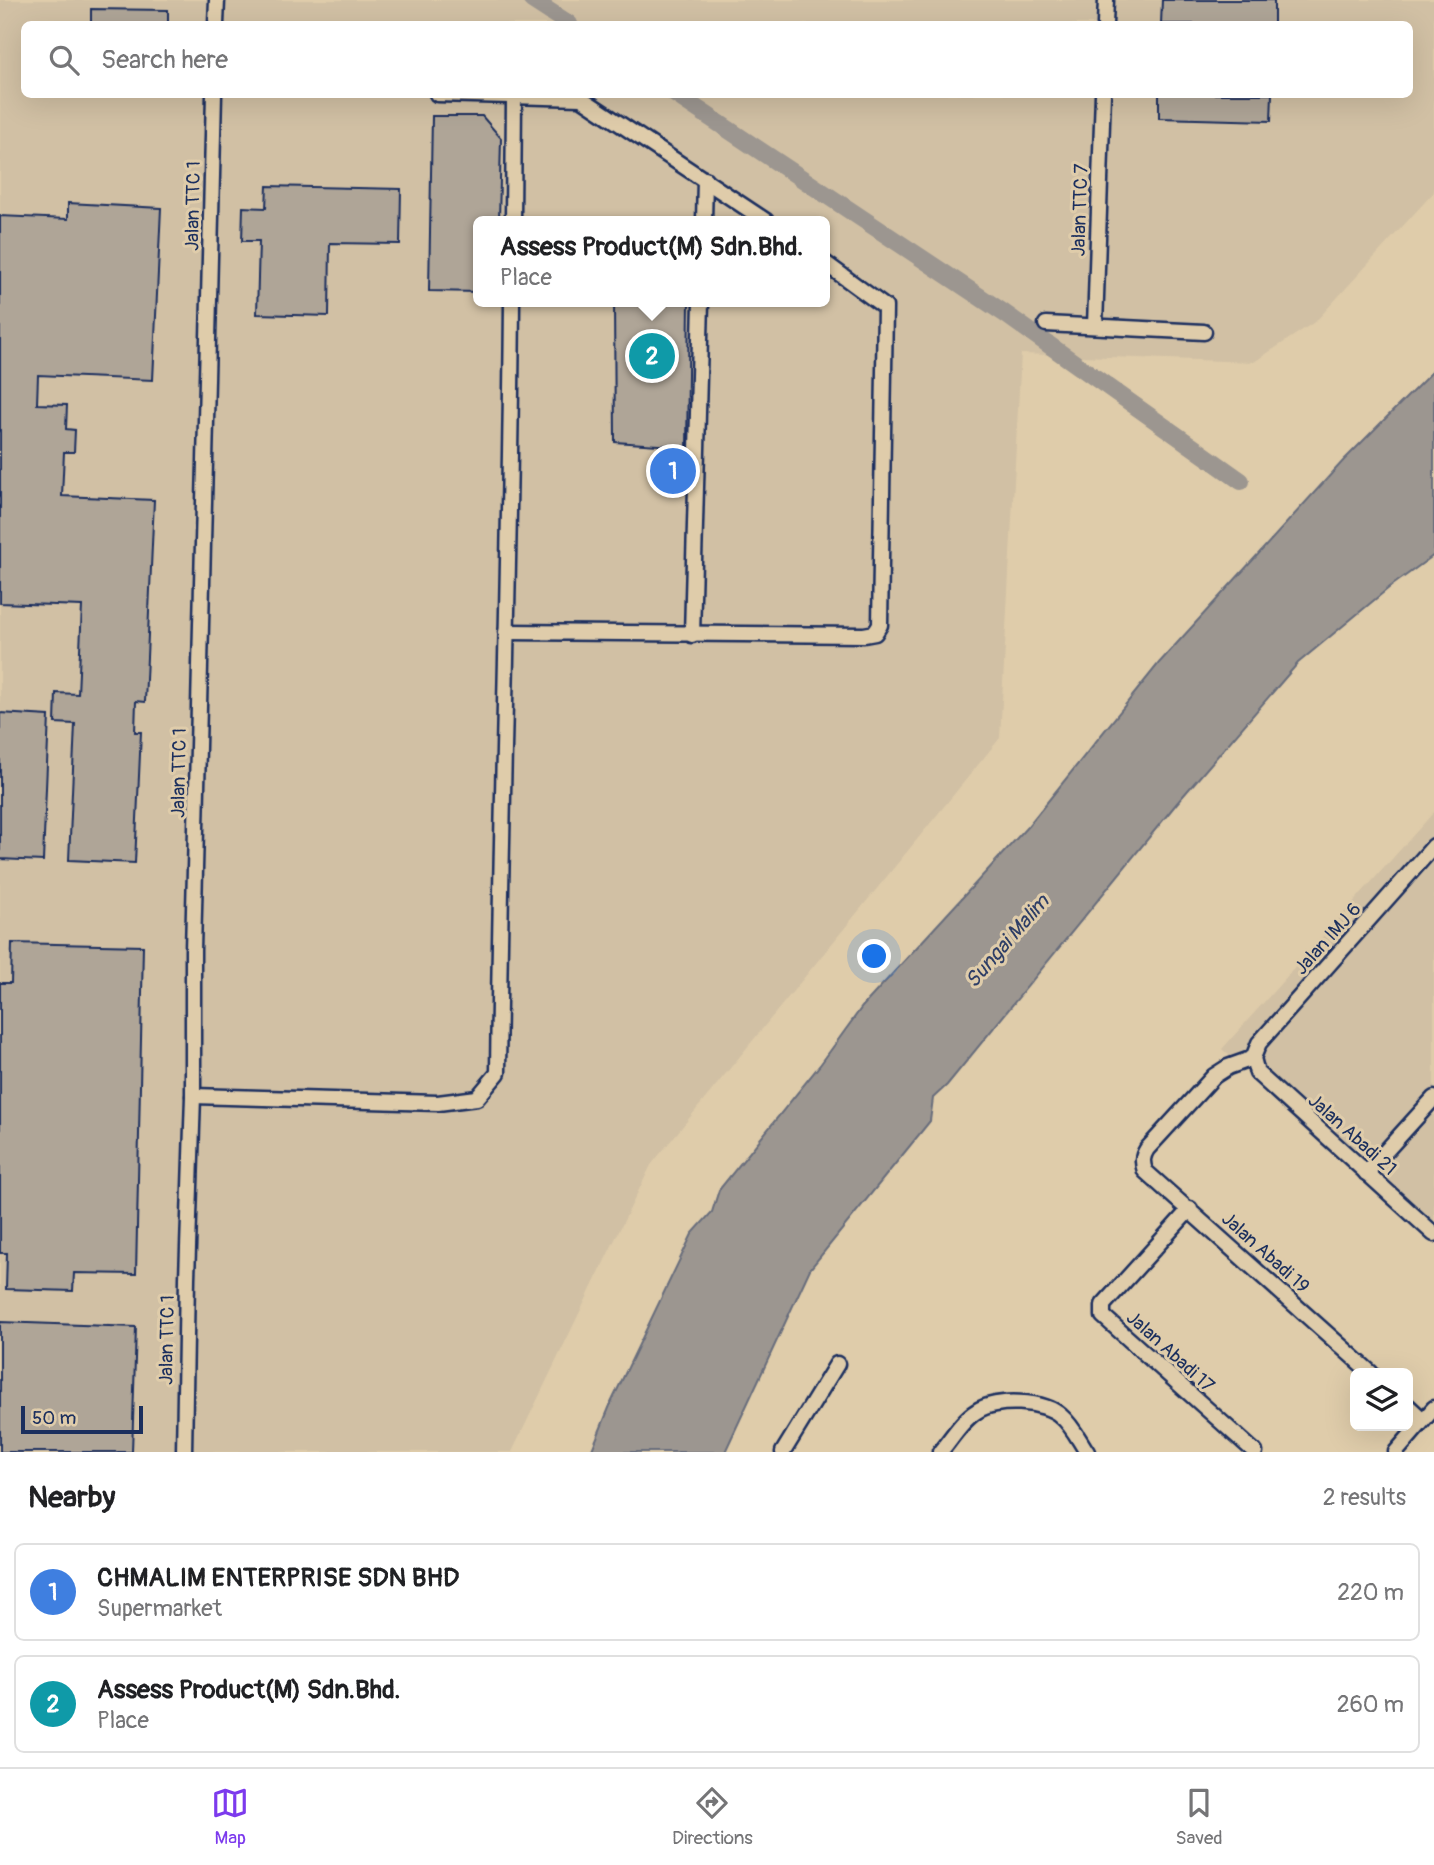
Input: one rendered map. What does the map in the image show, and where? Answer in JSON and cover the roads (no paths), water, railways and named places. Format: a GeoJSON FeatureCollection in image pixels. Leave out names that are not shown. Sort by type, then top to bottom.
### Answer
{"type":"FeatureCollection","features":[{"type":"Feature","properties":{"kind":"street"},"geometry":{"type":"LineString","coordinates":[[216,21],[217,0]]}},
{"type":"Feature","properties":{"kind":"street"},"geometry":{"type":"LineString","coordinates":[[1105,21],[1106,0]]}},
{"type":"Feature","properties":{"kind":"street","name":"Jalan TTC 1"},"geometry":{"type":"LineString","coordinates":[[184,1452],[193,1096],[192,951],[214,98]]}},
{"type":"Feature","properties":{"kind":"street"},"geometry":{"type":"LineString","coordinates":[[513,216],[514,98],[581,98],[759,216]]}},
{"type":"Feature","properties":{"kind":"street","name":"Jalan TTC 7"},"geometry":{"type":"LineString","coordinates":[[1095,326],[1103,98]]}},
{"type":"Feature","properties":{"kind":"street"},"geometry":{"type":"LineString","coordinates":[[704,216],[705,179]]}},
{"type":"Feature","properties":{"kind":"street"},"geometry":{"type":"LineString","coordinates":[[506,632],[692,635],[875,633],[880,625],[885,307],[830,268]]}},
{"type":"Feature","properties":{"kind":"street"},"geometry":{"type":"LineString","coordinates":[[193,1096],[438,1103],[477,1098],[498,1073],[512,307]]}},
{"type":"Feature","properties":{"kind":"street"},"geometry":{"type":"LineString","coordinates":[[692,635],[701,307]]}},
{"type":"Feature","properties":{"kind":"street"},"geometry":{"type":"LineString","coordinates":[[1046,324],[1204,332]]}},
{"type":"Feature","properties":{"kind":"street","name":"Jalan IMJ 6"},"geometry":{"type":"LineString","coordinates":[[1253,1058],[1259,1043],[1434,846]]}},
{"type":"Feature","properties":{"kind":"street","name":"Jalan Abadi 19"},"geometry":{"type":"LineString","coordinates":[[1253,1058],[1228,1067],[1214,1076],[1147,1149],[1142,1156],[1145,1171],[1365,1368]]}},
{"type":"Feature","properties":{"kind":"street","name":"Jalan Abadi 21"},"geometry":{"type":"LineString","coordinates":[[1253,1058],[1257,1073],[1434,1234]]}},
{"type":"Feature","properties":{"kind":"street"},"geometry":{"type":"LineString","coordinates":[[1366,1173],[1434,1098]]}},
{"type":"Feature","properties":{"kind":"street","name":"Jalan Abadi 17"},"geometry":{"type":"LineString","coordinates":[[1190,1209],[1104,1305],[1102,1316],[1255,1452]]}},
{"type":"Feature","properties":{"kind":"street"},"geometry":{"type":"LineString","coordinates":[[783,1452],[837,1364]]}},
{"type":"Feature","properties":{"kind":"street"},"geometry":{"type":"LineString","coordinates":[[940,1452],[977,1410],[1000,1402],[1052,1409],[1062,1416],[1087,1452]]}},
{"type":"Feature","properties":{"kind":"street"},"geometry":{"type":"LineString","coordinates":[[1396,1452],[1434,1408]]}},
{"type":"Feature","properties":{"kind":"street"},"geometry":{"type":"LineString","coordinates":[[1413,1411],[1423,1420]]}},
{"type":"Feature","properties":{"kind":"water","name":"Sungai Malim"},"geometry":{"type":"Polygon","coordinates":[[[1434,370],[1434,555],[1390,587],[1298,663],[1177,803],[947,1085],[933,1098],[930,1121],[810,1269],[725,1452],[591,1452],[611,1403],[692,1234],[712,1212],[719,1190],[820,1065],[862,1007],[1028,826],[1159,663],[1344,460],[1434,370]]]}},
{"type":"Feature","properties":{"kind":"waterway"},"geometry":{"type":"LineString","coordinates":[[532,0],[564,21]]}},
{"type":"Feature","properties":{"kind":"waterway"},"geometry":{"type":"LineString","coordinates":[[681,98],[1004,313],[1241,481]]}},
{"type":"Feature","properties":{"kind":"place","name":"Assess Product(M) Sdn.Bhd."},"geometry":{"type":"Point","coordinates":[652,356]}},
{"type":"Feature","properties":{"kind":"place","name":"CHMALIM ENTERPRISE SDN BHD"},"geometry":{"type":"Point","coordinates":[673,471]}}]}
